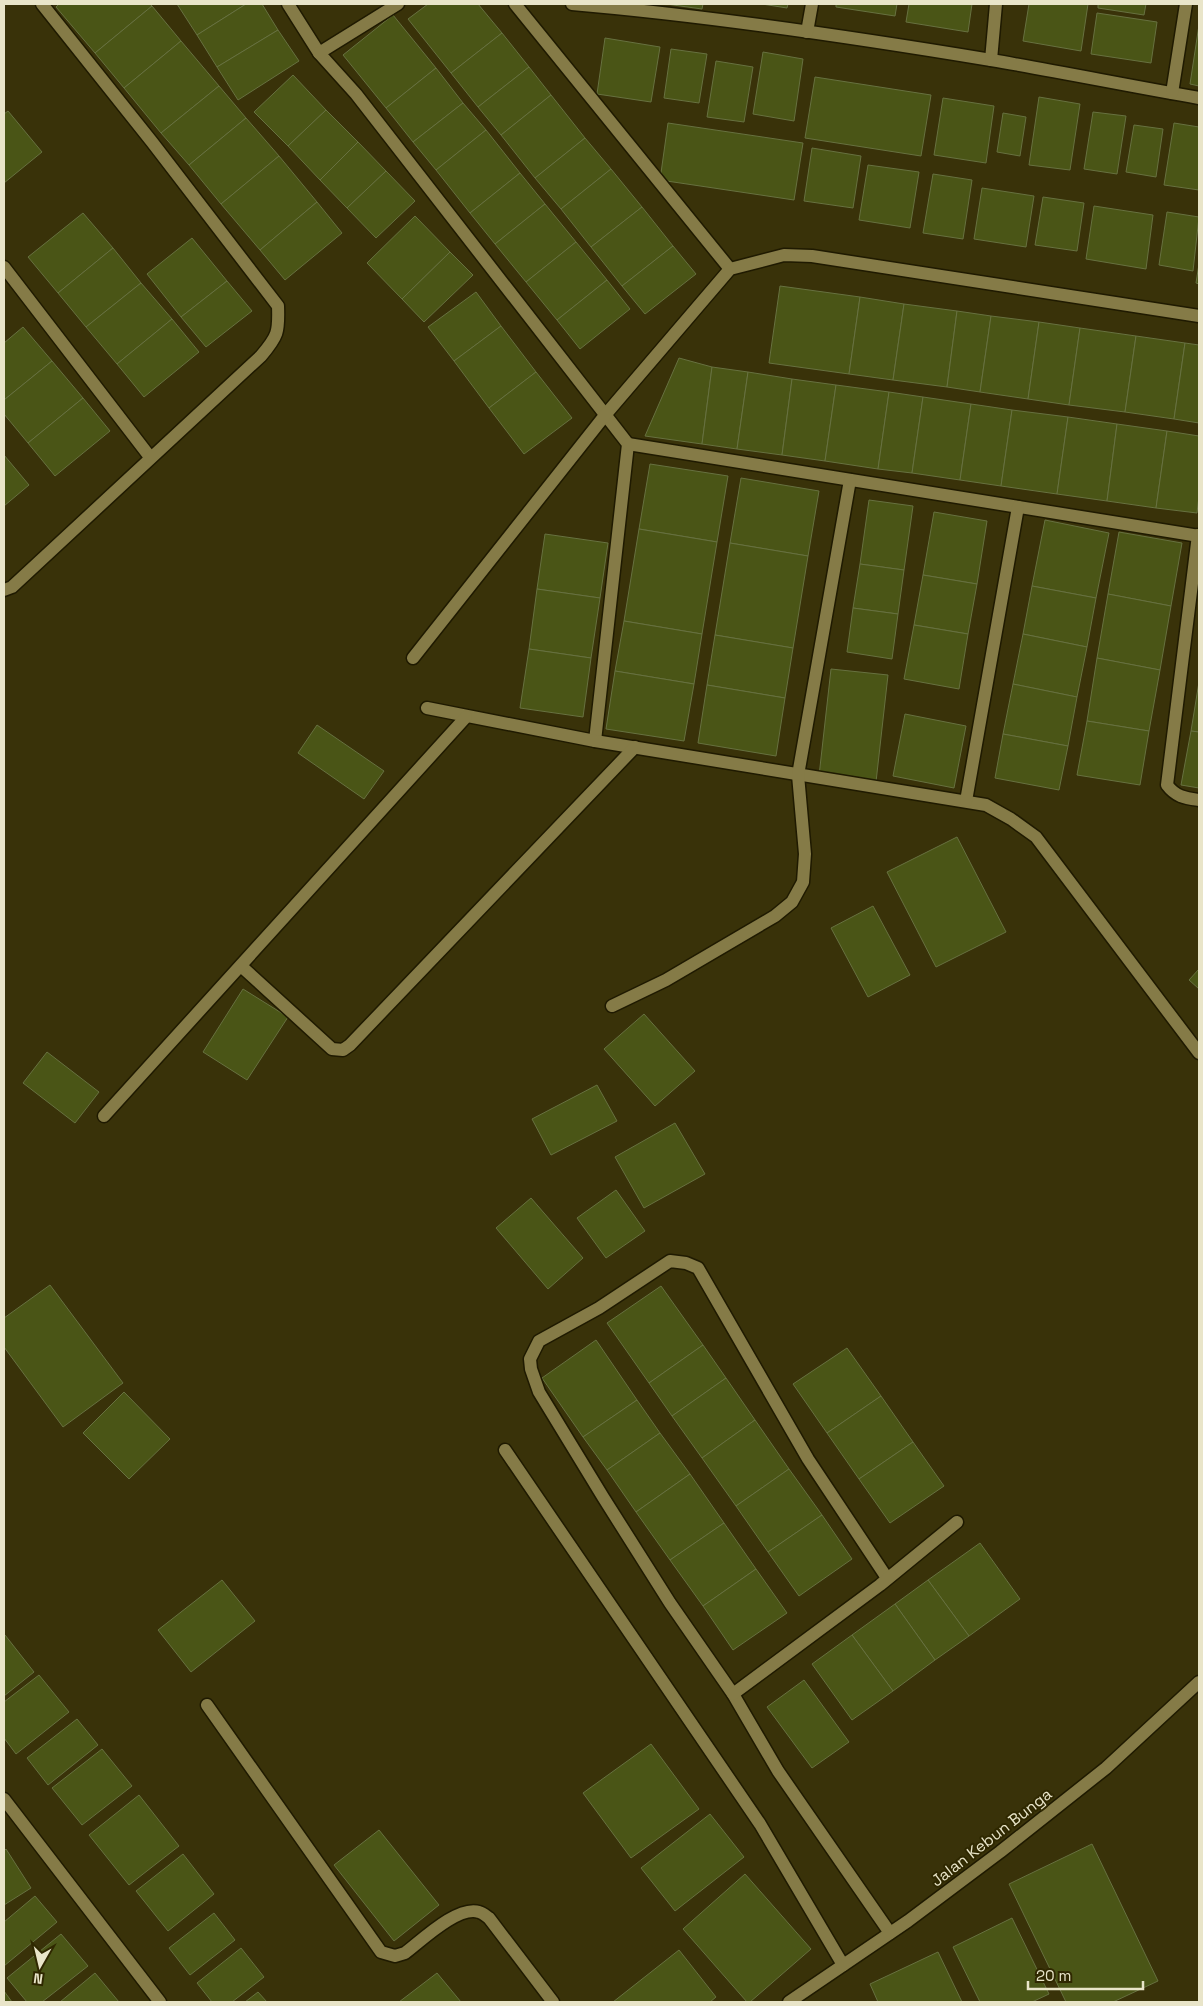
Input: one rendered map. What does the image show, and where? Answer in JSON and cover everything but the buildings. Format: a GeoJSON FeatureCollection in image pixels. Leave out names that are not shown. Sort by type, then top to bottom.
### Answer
{"type":"FeatureCollection","features":[{"type":"Feature","properties":{"kind":"street"},"geometry":{"type":"LineString","coordinates":[[4,590],[12,587],[150,457],[262,356],[276,338],[279,324],[278,306],[152,142],[42,4]]}},
{"type":"Feature","properties":{"kind":"street"},"geometry":{"type":"LineString","coordinates":[[288,4],[319,53],[356,94],[628,444],[594,741]]}},
{"type":"Feature","properties":{"kind":"street"},"geometry":{"type":"LineString","coordinates":[[319,53],[398,4]]}},
{"type":"Feature","properties":{"kind":"street"},"geometry":{"type":"LineString","coordinates":[[515,4],[730,269]]}},
{"type":"Feature","properties":{"kind":"street"},"geometry":{"type":"LineString","coordinates":[[572,4],[618,6],[808,32],[991,60],[1199,98]]}},
{"type":"Feature","properties":{"kind":"street"},"geometry":{"type":"LineString","coordinates":[[808,32],[812,4]]}},
{"type":"Feature","properties":{"kind":"street"},"geometry":{"type":"LineString","coordinates":[[991,60],[996,4]]}},
{"type":"Feature","properties":{"kind":"street"},"geometry":{"type":"LineString","coordinates":[[1172,93],[1186,4]]}},
{"type":"Feature","properties":{"kind":"street"},"geometry":{"type":"LineString","coordinates":[[413,658],[606,414],[730,269],[784,255],[812,256],[1199,316]]}},
{"type":"Feature","properties":{"kind":"street"},"geometry":{"type":"LineString","coordinates":[[4,268],[150,457]]}},
{"type":"Feature","properties":{"kind":"street"},"geometry":{"type":"LineString","coordinates":[[628,444],[1198,536],[1167,785],[1173,793],[1182,798],[1199,800]]}},
{"type":"Feature","properties":{"kind":"street"},"geometry":{"type":"LineString","coordinates":[[612,1006],[666,980],[775,916],[792,902],[803,882],[805,854],[798,775],[850,480]]}},
{"type":"Feature","properties":{"kind":"street"},"geometry":{"type":"LineString","coordinates":[[966,801],[1018,507]]}},
{"type":"Feature","properties":{"kind":"street"},"geometry":{"type":"LineString","coordinates":[[427,708],[594,741],[986,805],[1012,819],[1036,837],[1199,1053]]}},
{"type":"Feature","properties":{"kind":"street"},"geometry":{"type":"LineString","coordinates":[[104,1116],[466,716]]}},
{"type":"Feature","properties":{"kind":"street"},"geometry":{"type":"LineString","coordinates":[[241,966],[332,1049],[343,1050],[350,1045],[635,747]]}},
{"type":"Feature","properties":{"kind":"street"},"geometry":{"type":"LineString","coordinates":[[887,1578],[808,1459],[698,1268],[686,1262],[670,1261],[599,1308],[539,1341],[530,1358],[531,1369],[539,1392],[664,1595],[733,1694],[778,1771],[890,1933]]}},
{"type":"Feature","properties":{"kind":"street"},"geometry":{"type":"LineString","coordinates":[[505,1450],[760,1824],[843,1965]]}},
{"type":"Feature","properties":{"kind":"street"},"geometry":{"type":"LineString","coordinates":[[733,1694],[887,1578],[957,1522]]}},
{"type":"Feature","properties":{"kind":"street","name":"Jalan Kebun Bunga"},"geometry":{"type":"LineString","coordinates":[[789,2002],[890,1933],[1000,1852],[1106,1768],[1199,1682]]}},
{"type":"Feature","properties":{"kind":"street"},"geometry":{"type":"LineString","coordinates":[[206,1705],[381,1952],[395,1956],[405,1953],[458,1914],[470,1911],[480,1912],[489,1918],[553,2002]]}},
{"type":"Feature","properties":{"kind":"street"},"geometry":{"type":"LineString","coordinates":[[4,1799],[160,2002]]}}]}
